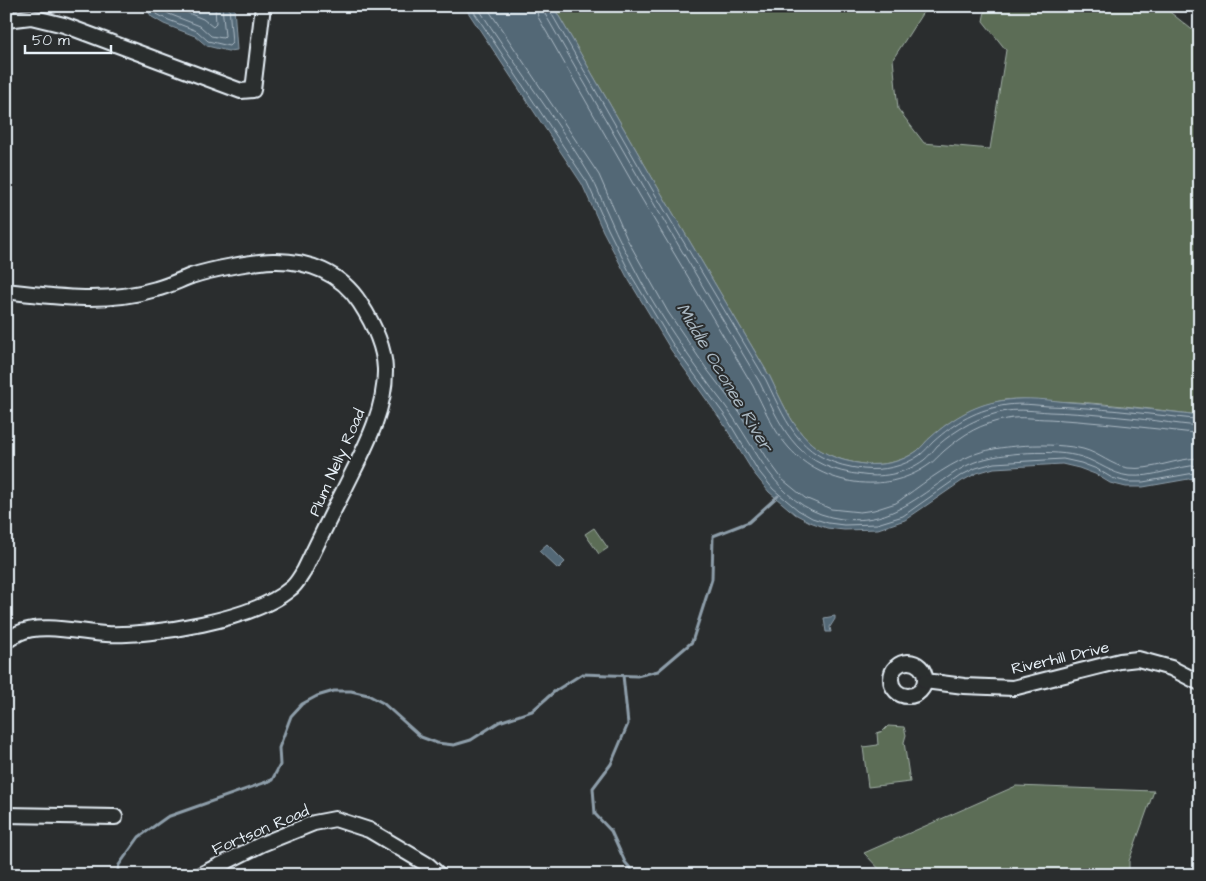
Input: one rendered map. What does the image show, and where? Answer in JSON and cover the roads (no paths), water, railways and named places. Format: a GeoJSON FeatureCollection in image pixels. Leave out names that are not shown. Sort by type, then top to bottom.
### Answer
{"type":"FeatureCollection","features":[{"type":"Feature","properties":{"kind":"street"},"geometry":{"type":"LineString","coordinates":[[6,20],[31,17],[64,25],[241,91],[253,90],[263,6]]}},
{"type":"Feature","properties":{"kind":"street","name":"Plum Nelly Road"},"geometry":{"type":"LineString","coordinates":[[6,291],[82,299],[123,296],[156,290],[194,275],[243,265],[273,261],[302,264],[328,272],[352,289],[369,316],[379,338],[385,367],[382,398],[374,426],[304,571],[291,589],[272,602],[242,614],[193,625],[152,632],[106,634],[42,628],[20,632],[6,642]]}},
{"type":"Feature","properties":{"kind":"street","name":"Riverhill Drive"},"geometry":{"type":"LineString","coordinates":[[925,681],[964,686],[1013,688],[1120,661],[1138,659],[1171,668],[1200,683]]}},
{"type":"Feature","properties":{"kind":"street"},"geometry":{"type":"LineString","coordinates":[[6,815],[115,817]]}},
{"type":"Feature","properties":{"kind":"street","name":"Fortson Road"},"geometry":{"type":"LineString","coordinates":[[200,875],[262,844],[314,823],[335,819],[369,830],[428,865],[439,875]]}},
{"type":"Feature","properties":{"kind":"water"},"geometry":{"type":"Polygon","coordinates":[[[144,6],[234,6],[237,50],[228,51],[207,46],[195,36],[164,24],[152,17],[144,6]]]}},
{"type":"Feature","properties":{"kind":"water","name":"Middle Oconee River"},"geometry":{"type":"Polygon","coordinates":[[[464,6],[553,6],[770,377],[794,424],[814,446],[844,460],[864,464],[885,464],[911,455],[948,423],[966,412],[986,404],[1007,400],[1045,400],[1200,415],[1200,477],[1143,487],[1126,487],[1110,483],[1095,474],[1079,468],[1062,464],[994,468],[977,473],[962,481],[905,520],[878,529],[844,530],[827,528],[795,514],[769,492],[753,472],[721,420],[671,350],[627,277],[603,231],[582,184],[464,6]]]}},
{"type":"Feature","properties":{"kind":"water"},"geometry":{"type":"Polygon","coordinates":[[[547,544],[565,562],[558,569],[539,551],[547,544]]]}},
{"type":"Feature","properties":{"kind":"water"},"geometry":{"type":"Polygon","coordinates":[[[835,616],[830,627],[831,632],[826,632],[824,618],[835,616]]]}},
{"type":"Feature","properties":{"kind":"waterway"},"geometry":{"type":"LineString","coordinates":[[117,875],[119,865],[139,837],[167,817],[272,780],[280,765],[279,748],[291,716],[302,704],[317,696],[334,691],[351,691],[368,695],[383,703],[421,737],[437,743],[454,745],[471,740],[499,722],[532,711],[555,691],[582,674],[637,676],[658,671],[692,642],[712,579],[713,536],[749,522],[778,496]]}},
{"type":"Feature","properties":{"kind":"waterway"},"geometry":{"type":"LineString","coordinates":[[623,675],[628,724],[611,764],[593,788],[595,814],[611,831],[625,862],[636,875]]}}]}
